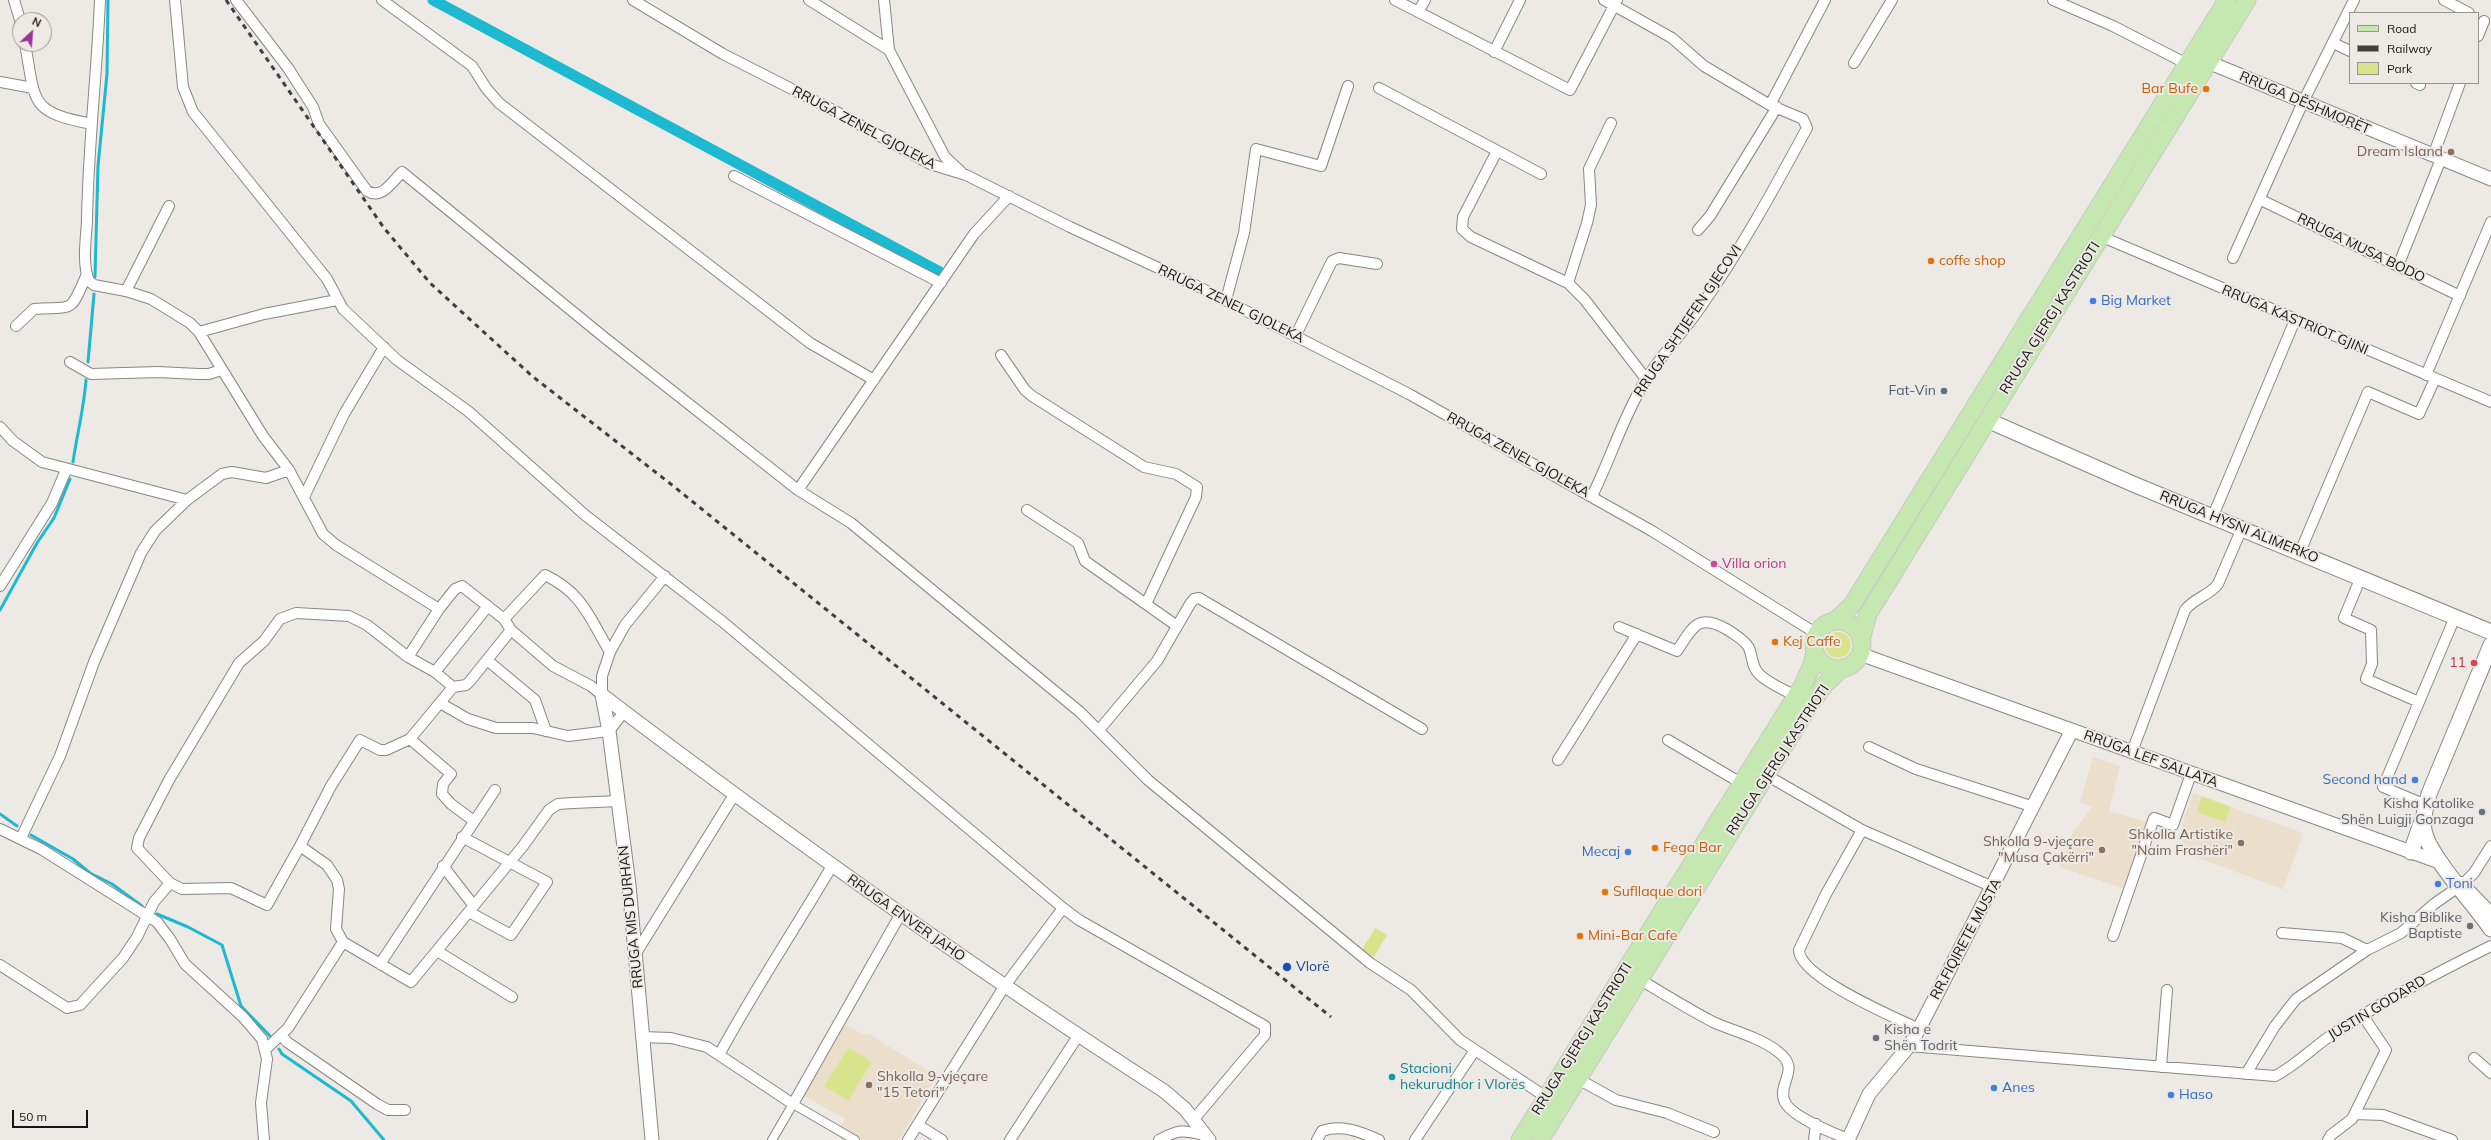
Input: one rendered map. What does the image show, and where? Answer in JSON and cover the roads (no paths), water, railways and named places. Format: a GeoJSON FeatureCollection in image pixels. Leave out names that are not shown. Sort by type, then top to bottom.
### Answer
{"type":"FeatureCollection","features":[{"type":"Feature","properties":{"kind":"main road","name":"RRUGA GJERGJ KASTRIOTI"},"geometry":{"type":"LineString","coordinates":[[1835,621],[1852,605],[2227,0]]}},
{"type":"Feature","properties":{"kind":"main road","name":"RRUGA GJERGJ KASTRIOTI"},"geometry":{"type":"LineString","coordinates":[[1860,647],[1868,614],[2247,0]]}},
{"type":"Feature","properties":{"kind":"main road","name":"RRUGA HYSNI ALIMERKO"},"geometry":{"type":"LineString","coordinates":[[1987,420],[2133,484],[2491,632]]}},
{"type":"Feature","properties":{"kind":"main road"},"geometry":{"type":"LineString","coordinates":[[1835,621],[1848,624],[1858,633],[1860,647],[1855,662],[1842,668],[1825,665],[1816,642],[1827,624],[1835,621]]}},
{"type":"Feature","properties":{"kind":"main road","name":"RRUGA GJERGJ KASTRIOTI"},"geometry":{"type":"LineString","coordinates":[[1520,1140],[1796,696],[1809,674],[1816,642]]}},
{"type":"Feature","properties":{"kind":"main road"},"geometry":{"type":"LineString","coordinates":[[2410,852],[2491,645]]}},
{"type":"Feature","properties":{"kind":"main road","name":"RRUGA GJERGJ KASTRIOTI"},"geometry":{"type":"LineString","coordinates":[[1540,1140],[1817,694],[1842,668]]}},
{"type":"Feature","properties":{"kind":"main road"},"geometry":{"type":"LineString","coordinates":[[2425,811],[2426,839],[2442,864],[2462,885],[2470,900],[2491,929]]}},
{"type":"Feature","properties":{"kind":"street"},"geometry":{"type":"LineString","coordinates":[[14,0],[18,12]]}},
{"type":"Feature","properties":{"kind":"street"},"geometry":{"type":"LineString","coordinates":[[100,0],[88,169],[87,274],[89,281],[94,285],[126,291],[165,306],[199,332],[263,436],[289,470],[318,525],[330,540],[439,609]]}},
{"type":"Feature","properties":{"kind":"street"},"geometry":{"type":"LineString","coordinates":[[174,0],[183,87],[193,112],[327,279],[337,300],[350,316],[413,373],[468,411],[585,515],[665,576],[1063,908],[1079,920],[1265,1026],[1266,1030],[1264,1035],[1194,1119]]}},
{"type":"Feature","properties":{"kind":"street"},"geometry":{"type":"LineString","coordinates":[[236,0],[288,68],[313,107],[319,124],[367,190],[373,194],[380,194],[402,172],[605,338],[798,490],[851,523],[1099,730],[1148,780],[1370,963],[1411,990],[1448,1029],[1475,1050],[1546,1097]]}},
{"type":"Feature","properties":{"kind":"street"},"geometry":{"type":"LineString","coordinates":[[382,0],[472,66],[486,88],[499,103],[574,163],[810,343],[874,380]]}},
{"type":"Feature","properties":{"kind":"street","name":"RRUGA ZENEL GJOLEKA"},"geometry":{"type":"LineString","coordinates":[[633,0],[723,54],[835,111],[930,164],[966,175],[1226,300],[1409,394],[1592,496],[1816,642]]}},
{"type":"Feature","properties":{"kind":"street"},"geometry":{"type":"LineString","coordinates":[[809,0],[888,50]]}},
{"type":"Feature","properties":{"kind":"street"},"geometry":{"type":"LineString","coordinates":[[884,0],[888,50],[944,157],[966,175]]}},
{"type":"Feature","properties":{"kind":"street"},"geometry":{"type":"LineString","coordinates":[[1395,0],[1570,90],[1615,2]]}},
{"type":"Feature","properties":{"kind":"street"},"geometry":{"type":"LineString","coordinates":[[1418,12],[1424,0]]}},
{"type":"Feature","properties":{"kind":"street"},"geometry":{"type":"LineString","coordinates":[[1494,52],[1520,0]]}},
{"type":"Feature","properties":{"kind":"street"},"geometry":{"type":"LineString","coordinates":[[1604,0],[1615,2],[1672,38],[1690,56],[1720,76],[1774,106]]}},
{"type":"Feature","properties":{"kind":"street"},"geometry":{"type":"LineString","coordinates":[[1698,230],[1710,216],[1774,106],[1825,0]]}},
{"type":"Feature","properties":{"kind":"street"},"geometry":{"type":"LineString","coordinates":[[1854,63],[1892,0]]}},
{"type":"Feature","properties":{"kind":"street"},"geometry":{"type":"LineString","coordinates":[[2054,0],[2113,26],[2187,64]]}},
{"type":"Feature","properties":{"kind":"street"},"geometry":{"type":"LineString","coordinates":[[2233,258],[2261,200],[2303,102],[2354,0]]}},
{"type":"Feature","properties":{"kind":"street"},"geometry":{"type":"LineString","coordinates":[[2444,0],[2467,12]]}},
{"type":"Feature","properties":{"kind":"street"},"geometry":{"type":"LineString","coordinates":[[2479,34],[2484,21]]}},
{"type":"Feature","properties":{"kind":"street"},"geometry":{"type":"LineString","coordinates":[[2333,43],[2349,51]]}},
{"type":"Feature","properties":{"kind":"street"},"geometry":{"type":"LineString","coordinates":[[26,52],[33,88],[37,100],[43,108],[64,119],[92,124]]}},
{"type":"Feature","properties":{"kind":"street","name":"RRUGA DËSHMORËT"},"geometry":{"type":"LineString","coordinates":[[2208,62],[2491,179]]}},
{"type":"Feature","properties":{"kind":"street"},"geometry":{"type":"LineString","coordinates":[[0,82],[33,88]]}},
{"type":"Feature","properties":{"kind":"street"},"geometry":{"type":"LineString","coordinates":[[2398,266],[2437,157],[2460,84]]}},
{"type":"Feature","properties":{"kind":"street"},"geometry":{"type":"LineString","coordinates":[[1226,300],[1244,233],[1256,149],[1321,166],[1348,86]]}},
{"type":"Feature","properties":{"kind":"street"},"geometry":{"type":"LineString","coordinates":[[1379,88],[1541,174]]}},
{"type":"Feature","properties":{"kind":"street","name":"RRUGA SHTJEFEN GJECOVI"},"geometry":{"type":"LineString","coordinates":[[1592,496],[1614,450],[1630,408],[1646,379],[1700,308],[1722,275],[1807,128],[1803,119],[1774,106]]}},
{"type":"Feature","properties":{"kind":"street"},"geometry":{"type":"LineString","coordinates":[[1568,283],[1587,223],[1591,205],[1589,169],[1611,123]]}},
{"type":"Feature","properties":{"kind":"street"},"geometry":{"type":"LineString","coordinates":[[1497,151],[1463,217],[1462,229],[1471,237],[1568,283],[1581,296],[1646,379]]}},
{"type":"Feature","properties":{"kind":"street"},"geometry":{"type":"LineString","coordinates":[[734,176],[941,283]]}},
{"type":"Feature","properties":{"kind":"street"},"geometry":{"type":"LineString","coordinates":[[798,490],[974,234],[1009,196]]}},
{"type":"Feature","properties":{"kind":"street","name":"RRUGA MUSA BODO"},"geometry":{"type":"LineString","coordinates":[[2261,200],[2460,296]]}},
{"type":"Feature","properties":{"kind":"street"},"geometry":{"type":"LineString","coordinates":[[126,291],[169,206]]}},
{"type":"Feature","properties":{"kind":"street"},"geometry":{"type":"LineString","coordinates":[[2300,552],[2368,392],[2419,414],[2430,377],[2460,296],[2491,222]]}},
{"type":"Feature","properties":{"kind":"street","name":"RRUGA KASTRIOT GJINI"},"geometry":{"type":"LineString","coordinates":[[2100,236],[2491,402]]}},
{"type":"Feature","properties":{"kind":"street"},"geometry":{"type":"LineString","coordinates":[[1296,335],[1332,261],[1339,258],[1377,264]]}},
{"type":"Feature","properties":{"kind":"street"},"geometry":{"type":"LineString","coordinates":[[16,326],[34,309],[67,309],[71,305],[87,274]]}},
{"type":"Feature","properties":{"kind":"street"},"geometry":{"type":"LineString","coordinates":[[199,332],[264,314],[337,300]]}},
{"type":"Feature","properties":{"kind":"street"},"geometry":{"type":"LineString","coordinates":[[2213,516],[2296,320]]}},
{"type":"Feature","properties":{"kind":"street"},"geometry":{"type":"LineString","coordinates":[[304,497],[344,414],[384,347]]}},
{"type":"Feature","properties":{"kind":"street"},"geometry":{"type":"LineString","coordinates":[[1001,355],[1025,390],[1032,396],[1144,467],[1176,474],[1196,488],[1196,497],[1146,604]]}},
{"type":"Feature","properties":{"kind":"street"},"geometry":{"type":"LineString","coordinates":[[70,362],[92,374],[158,372],[203,374],[221,370]]}},
{"type":"Feature","properties":{"kind":"street"},"geometry":{"type":"LineString","coordinates":[[0,427],[28,453],[42,462],[66,470],[187,500]]}},
{"type":"Feature","properties":{"kind":"street"},"geometry":{"type":"LineString","coordinates":[[0,586],[52,502],[66,470]]}},
{"type":"Feature","properties":{"kind":"street"},"geometry":{"type":"LineString","coordinates":[[21,838],[60,756],[94,662],[141,554],[155,531],[187,500],[222,474],[232,472],[266,478],[289,470]]}},
{"type":"Feature","properties":{"kind":"street"},"geometry":{"type":"LineString","coordinates":[[1027,510],[1078,543],[1085,561],[1177,626]]}},
{"type":"Feature","properties":{"kind":"street"},"geometry":{"type":"LineString","coordinates":[[2132,752],[2185,610],[2189,605],[2214,590],[2242,528]]}},
{"type":"Feature","properties":{"kind":"street"},"geometry":{"type":"LineString","coordinates":[[504,619],[545,575],[563,584],[591,615],[610,652]]}},
{"type":"Feature","properties":{"kind":"street"},"geometry":{"type":"LineString","coordinates":[[602,696],[602,676],[610,652],[625,625],[665,576]]}},
{"type":"Feature","properties":{"kind":"street"},"geometry":{"type":"LineString","coordinates":[[2361,577],[2344,618],[2371,630],[2372,664],[2366,679],[2419,702]]}},
{"type":"Feature","properties":{"kind":"street"},"geometry":{"type":"LineString","coordinates":[[408,657],[439,609],[458,586],[466,588],[504,619],[511,630],[553,666],[591,686],[602,696]]}},
{"type":"Feature","properties":{"kind":"street"},"geometry":{"type":"LineString","coordinates":[[1099,730],[1148,673],[1194,599],[1205,601],[1422,729]]}},
{"type":"Feature","properties":{"kind":"street"},"geometry":{"type":"LineString","coordinates":[[435,672],[488,606]]}},
{"type":"Feature","properties":{"kind":"street"},"geometry":{"type":"LineString","coordinates":[[453,687],[435,672],[408,657],[367,625],[349,616],[296,613],[280,619],[264,641],[238,663],[169,780],[139,838],[137,848],[170,883],[182,889],[231,888],[266,905],[300,846],[331,786],[360,740],[380,750],[386,750],[410,739],[453,687],[466,685],[511,630]]}},
{"type":"Feature","properties":{"kind":"street"},"geometry":{"type":"LineString","coordinates":[[2425,811],[2383,787],[2455,617]]}},
{"type":"Feature","properties":{"kind":"street"},"geometry":{"type":"LineString","coordinates":[[1619,627],[1676,651],[1696,624],[1704,621],[1712,621],[1745,642],[1749,649],[1755,669],[1760,675],[1796,696]]}},
{"type":"Feature","properties":{"kind":"street"},"geometry":{"type":"LineString","coordinates":[[1558,760],[1638,634]]}},
{"type":"Feature","properties":{"kind":"street","name":"RRUGA LEF SALLATA"},"geometry":{"type":"LineString","coordinates":[[1860,647],[2072,730],[2442,864]]}},
{"type":"Feature","properties":{"kind":"street"},"geometry":{"type":"LineString","coordinates":[[487,660],[535,700],[546,731]]}},
{"type":"Feature","properties":{"kind":"street","name":"RRUGA ENVER JAHO"},"geometry":{"type":"LineString","coordinates":[[602,696],[734,795],[900,915],[1004,987],[1164,1091],[1194,1119],[1205,1138]]}},
{"type":"Feature","properties":{"kind":"street","name":"RRUGA MIS DURHAN"},"geometry":{"type":"LineString","coordinates":[[602,696],[609,731],[619,801],[636,953],[642,1038],[652,1140]]}},
{"type":"Feature","properties":{"kind":"street"},"geometry":{"type":"LineString","coordinates":[[440,703],[482,725],[496,728],[523,727],[568,736],[609,731],[624,712]]}},
{"type":"Feature","properties":{"kind":"street","name":"RR.FIQIRETE MUSTA"},"geometry":{"type":"LineString","coordinates":[[1849,1140],[1869,1094],[1909,1046],[1919,1029],[2072,730]]}},
{"type":"Feature","properties":{"kind":"street"},"geometry":{"type":"LineString","coordinates":[[410,739],[451,774],[443,784],[442,794],[451,804],[474,821]]}},
{"type":"Feature","properties":{"kind":"street"},"geometry":{"type":"LineString","coordinates":[[1668,740],[1741,783]]}},
{"type":"Feature","properties":{"kind":"street"},"geometry":{"type":"LineString","coordinates":[[1869,747],[1916,769],[2034,806]]}},
{"type":"Feature","properties":{"kind":"street"},"geometry":{"type":"LineString","coordinates":[[2112,936],[2154,818],[2173,825],[2192,774]]}},
{"type":"Feature","properties":{"kind":"street"},"geometry":{"type":"LineString","coordinates":[[1766,775],[1862,830],[1993,887]]}},
{"type":"Feature","properties":{"kind":"street"},"geometry":{"type":"LineString","coordinates":[[380,964],[443,866],[495,790]]}},
{"type":"Feature","properties":{"kind":"street"},"geometry":{"type":"LineString","coordinates":[[636,953],[734,795]]}},
{"type":"Feature","properties":{"kind":"street"},"geometry":{"type":"LineString","coordinates":[[300,846],[327,865],[337,880],[339,888],[336,929],[343,942],[411,982],[509,863],[545,814],[558,804],[619,801]]}},
{"type":"Feature","properties":{"kind":"street"},"geometry":{"type":"LineString","coordinates":[[0,829],[21,838],[147,916],[163,928],[185,964],[243,1018],[262,1040],[266,1049],[266,1075],[261,1103],[264,1140]]}},
{"type":"Feature","properties":{"kind":"street"},"geometry":{"type":"LineString","coordinates":[[1862,830],[1826,894],[1799,950],[1799,955],[1805,965],[1833,987],[1919,1029]]}},
{"type":"Feature","properties":{"kind":"street"},"geometry":{"type":"LineString","coordinates":[[443,866],[471,909],[511,935],[547,882],[462,838]]}},
{"type":"Feature","properties":{"kind":"street"},"geometry":{"type":"LineString","coordinates":[[1909,1046],[2246,1074],[2275,1026],[2296,999],[2367,950],[2401,933],[2434,904],[2462,885],[2474,872],[2491,846]]}},
{"type":"Feature","properties":{"kind":"street"},"geometry":{"type":"LineString","coordinates":[[720,1055],[752,995],[778,956],[832,866]]}},
{"type":"Feature","properties":{"kind":"street"},"geometry":{"type":"LineString","coordinates":[[0,965],[67,1008],[74,1008],[80,1004],[122,958],[137,937],[154,902],[170,883]]}},
{"type":"Feature","properties":{"kind":"street"},"geometry":{"type":"LineString","coordinates":[[2462,885],[2491,912]]}},
{"type":"Feature","properties":{"kind":"street"},"geometry":{"type":"LineString","coordinates":[[908,1140],[1004,987],[1063,908]]}},
{"type":"Feature","properties":{"kind":"street"},"geometry":{"type":"LineString","coordinates":[[772,1140],[900,915]]}},
{"type":"Feature","properties":{"kind":"street"},"geometry":{"type":"LineString","coordinates":[[2282,933],[2342,938],[2367,950]]}},
{"type":"Feature","properties":{"kind":"street"},"geometry":{"type":"LineString","coordinates":[[266,1049],[282,1036],[343,942]]}},
{"type":"Feature","properties":{"kind":"street","name":"JUSTIN GODARD"},"geometry":{"type":"LineString","coordinates":[[2246,1074],[2268,1077],[2275,1076],[2291,1067],[2320,1043],[2363,1016],[2436,973],[2491,946]]}},
{"type":"Feature","properties":{"kind":"street"},"geometry":{"type":"LineString","coordinates":[[437,951],[512,997]]}},
{"type":"Feature","properties":{"kind":"street"},"geometry":{"type":"LineString","coordinates":[[1639,979],[1711,1020],[1776,1050],[1787,1062],[1789,1070],[1784,1100],[1795,1112],[1849,1140]]}},
{"type":"Feature","properties":{"kind":"street"},"geometry":{"type":"LineString","coordinates":[[2161,1067],[2167,990]]}},
{"type":"Feature","properties":{"kind":"street"},"geometry":{"type":"LineString","coordinates":[[2328,1140],[2331,1135],[2352,1119],[2386,1050],[2363,1016]]}},
{"type":"Feature","properties":{"kind":"street"},"geometry":{"type":"LineString","coordinates":[[282,1036],[287,1042],[377,1104],[388,1110],[405,1110]]}},
{"type":"Feature","properties":{"kind":"street"},"geometry":{"type":"LineString","coordinates":[[1010,1140],[1078,1036]]}},
{"type":"Feature","properties":{"kind":"street"},"geometry":{"type":"LineString","coordinates":[[642,1038],[671,1038],[689,1041],[720,1055],[793,1104],[855,1140]]}},
{"type":"Feature","properties":{"kind":"street"},"geometry":{"type":"LineString","coordinates":[[1415,1140],[1475,1050]]}},
{"type":"Feature","properties":{"kind":"street"},"geometry":{"type":"LineString","coordinates":[[2474,1058],[2491,1073]]}},
{"type":"Feature","properties":{"kind":"street"},"geometry":{"type":"LineString","coordinates":[[1578,1079],[1616,1100],[1667,1113],[1714,1132]]}},
{"type":"Feature","properties":{"kind":"street"},"geometry":{"type":"LineString","coordinates":[[2355,1114],[2383,1115],[2452,1140]]}},
{"type":"Feature","properties":{"kind":"street"},"geometry":{"type":"LineString","coordinates":[[1814,1140],[1816,1124]]}},
{"type":"Feature","properties":{"kind":"street"},"geometry":{"type":"LineString","coordinates":[[918,1125],[942,1140]]}},
{"type":"Feature","properties":{"kind":"street"},"geometry":{"type":"LineString","coordinates":[[1317,1140],[1322,1131],[1348,1128],[1379,1140]]}},
{"type":"Feature","properties":{"kind":"street"},"geometry":{"type":"LineString","coordinates":[[1159,1140],[1176,1131],[1184,1130],[1205,1138]]}},
{"type":"Feature","properties":{"kind":"waterway"},"geometry":{"type":"LineString","coordinates":[[95,277],[98,166],[107,74],[108,0]]}},
{"type":"Feature","properties":{"kind":"waterway"},"geometry":{"type":"LineString","coordinates":[[433,0],[940,272]]}},
{"type":"Feature","properties":{"kind":"waterway"},"geometry":{"type":"LineString","coordinates":[[88,362],[94,294]]}},
{"type":"Feature","properties":{"kind":"waterway"},"geometry":{"type":"LineString","coordinates":[[73,462],[84,401],[86,380]]}},
{"type":"Feature","properties":{"kind":"waterway"},"geometry":{"type":"LineString","coordinates":[[0,610],[37,543],[54,518],[70,479]]}},
{"type":"Feature","properties":{"kind":"waterway"},"geometry":{"type":"LineString","coordinates":[[0,814],[17,826]]}},
{"type":"Feature","properties":{"kind":"waterway"},"geometry":{"type":"LineString","coordinates":[[31,835],[73,859],[90,873],[112,884],[142,906]]}},
{"type":"Feature","properties":{"kind":"waterway"},"geometry":{"type":"LineString","coordinates":[[157,914],[188,927],[222,945],[241,1006],[270,1036]]}},
{"type":"Feature","properties":{"kind":"waterway"},"geometry":{"type":"LineString","coordinates":[[279,1049],[282,1054],[351,1101],[384,1140]]}},
{"type":"Feature","properties":{"kind":"railway"},"geometry":{"type":"LineString","coordinates":[[226,0],[384,228],[430,283],[532,376],[672,485],[1331,1017]]}},
{"type":"Feature","properties":{"kind":"place","name":"Bar Bufe"},"geometry":{"type":"Point","coordinates":[2206,89]}},
{"type":"Feature","properties":{"kind":"place","name":"Dream Island"},"geometry":{"type":"Point","coordinates":[2451,152]}},
{"type":"Feature","properties":{"kind":"place","name":"coffe shop"},"geometry":{"type":"Point","coordinates":[1931,261]}},
{"type":"Feature","properties":{"kind":"place","name":"Big Market"},"geometry":{"type":"Point","coordinates":[2093,301]}},
{"type":"Feature","properties":{"kind":"place","name":"Fat-Vin"},"geometry":{"type":"Point","coordinates":[1944,391]}},
{"type":"Feature","properties":{"kind":"place","name":"Villa orion"},"geometry":{"type":"Point","coordinates":[1714,564]}},
{"type":"Feature","properties":{"kind":"place","name":"Kej Caffe"},"geometry":{"type":"Point","coordinates":[1775,642]}},
{"type":"Feature","properties":{"kind":"place","name":"11"},"geometry":{"type":"Point","coordinates":[2474,663]}},
{"type":"Feature","properties":{"kind":"place","name":"Second hand"},"geometry":{"type":"Point","coordinates":[2415,780]}},
{"type":"Feature","properties":{"kind":"place","name":"Kisha Katolike Shën Luigji Gonzaga"},"geometry":{"type":"Point","coordinates":[2482,812]}},
{"type":"Feature","properties":{"kind":"place","name":"Shkolla Artistike \"Naim Frashëri\""},"geometry":{"type":"Point","coordinates":[2241,843]}},
{"type":"Feature","properties":{"kind":"place","name":"Fega Bar"},"geometry":{"type":"Point","coordinates":[1655,848]}},
{"type":"Feature","properties":{"kind":"place","name":"Shkolla 9-vjeçare \"Musa Çakërri\""},"geometry":{"type":"Point","coordinates":[2102,850]}},
{"type":"Feature","properties":{"kind":"place","name":"Mecaj"},"geometry":{"type":"Point","coordinates":[1628,852]}},
{"type":"Feature","properties":{"kind":"place","name":"Toni"},"geometry":{"type":"Point","coordinates":[2438,884]}},
{"type":"Feature","properties":{"kind":"place","name":"Sufllaque dori"},"geometry":{"type":"Point","coordinates":[1605,892]}},
{"type":"Feature","properties":{"kind":"place","name":"Kisha Biblike Baptiste"},"geometry":{"type":"Point","coordinates":[2470,926]}},
{"type":"Feature","properties":{"kind":"place","name":"Mini-Bar Cafe"},"geometry":{"type":"Point","coordinates":[1580,936]}},
{"type":"Feature","properties":{"kind":"place","name":"Vlorë"},"geometry":{"type":"Point","coordinates":[1287,967]}},
{"type":"Feature","properties":{"kind":"place","name":"Kisha e Shën Todrit"},"geometry":{"type":"Point","coordinates":[1876,1038]}},
{"type":"Feature","properties":{"kind":"place","name":"Stacioni hekurudhor i Vlorës"},"geometry":{"type":"Point","coordinates":[1392,1077]}},
{"type":"Feature","properties":{"kind":"place","name":"Shkolla 9-vjeçare \"15 Tetori\""},"geometry":{"type":"Point","coordinates":[869,1085]}},
{"type":"Feature","properties":{"kind":"place","name":"Anes"},"geometry":{"type":"Point","coordinates":[1994,1088]}},
{"type":"Feature","properties":{"kind":"place","name":"Haso"},"geometry":{"type":"Point","coordinates":[2171,1095]}}]}
